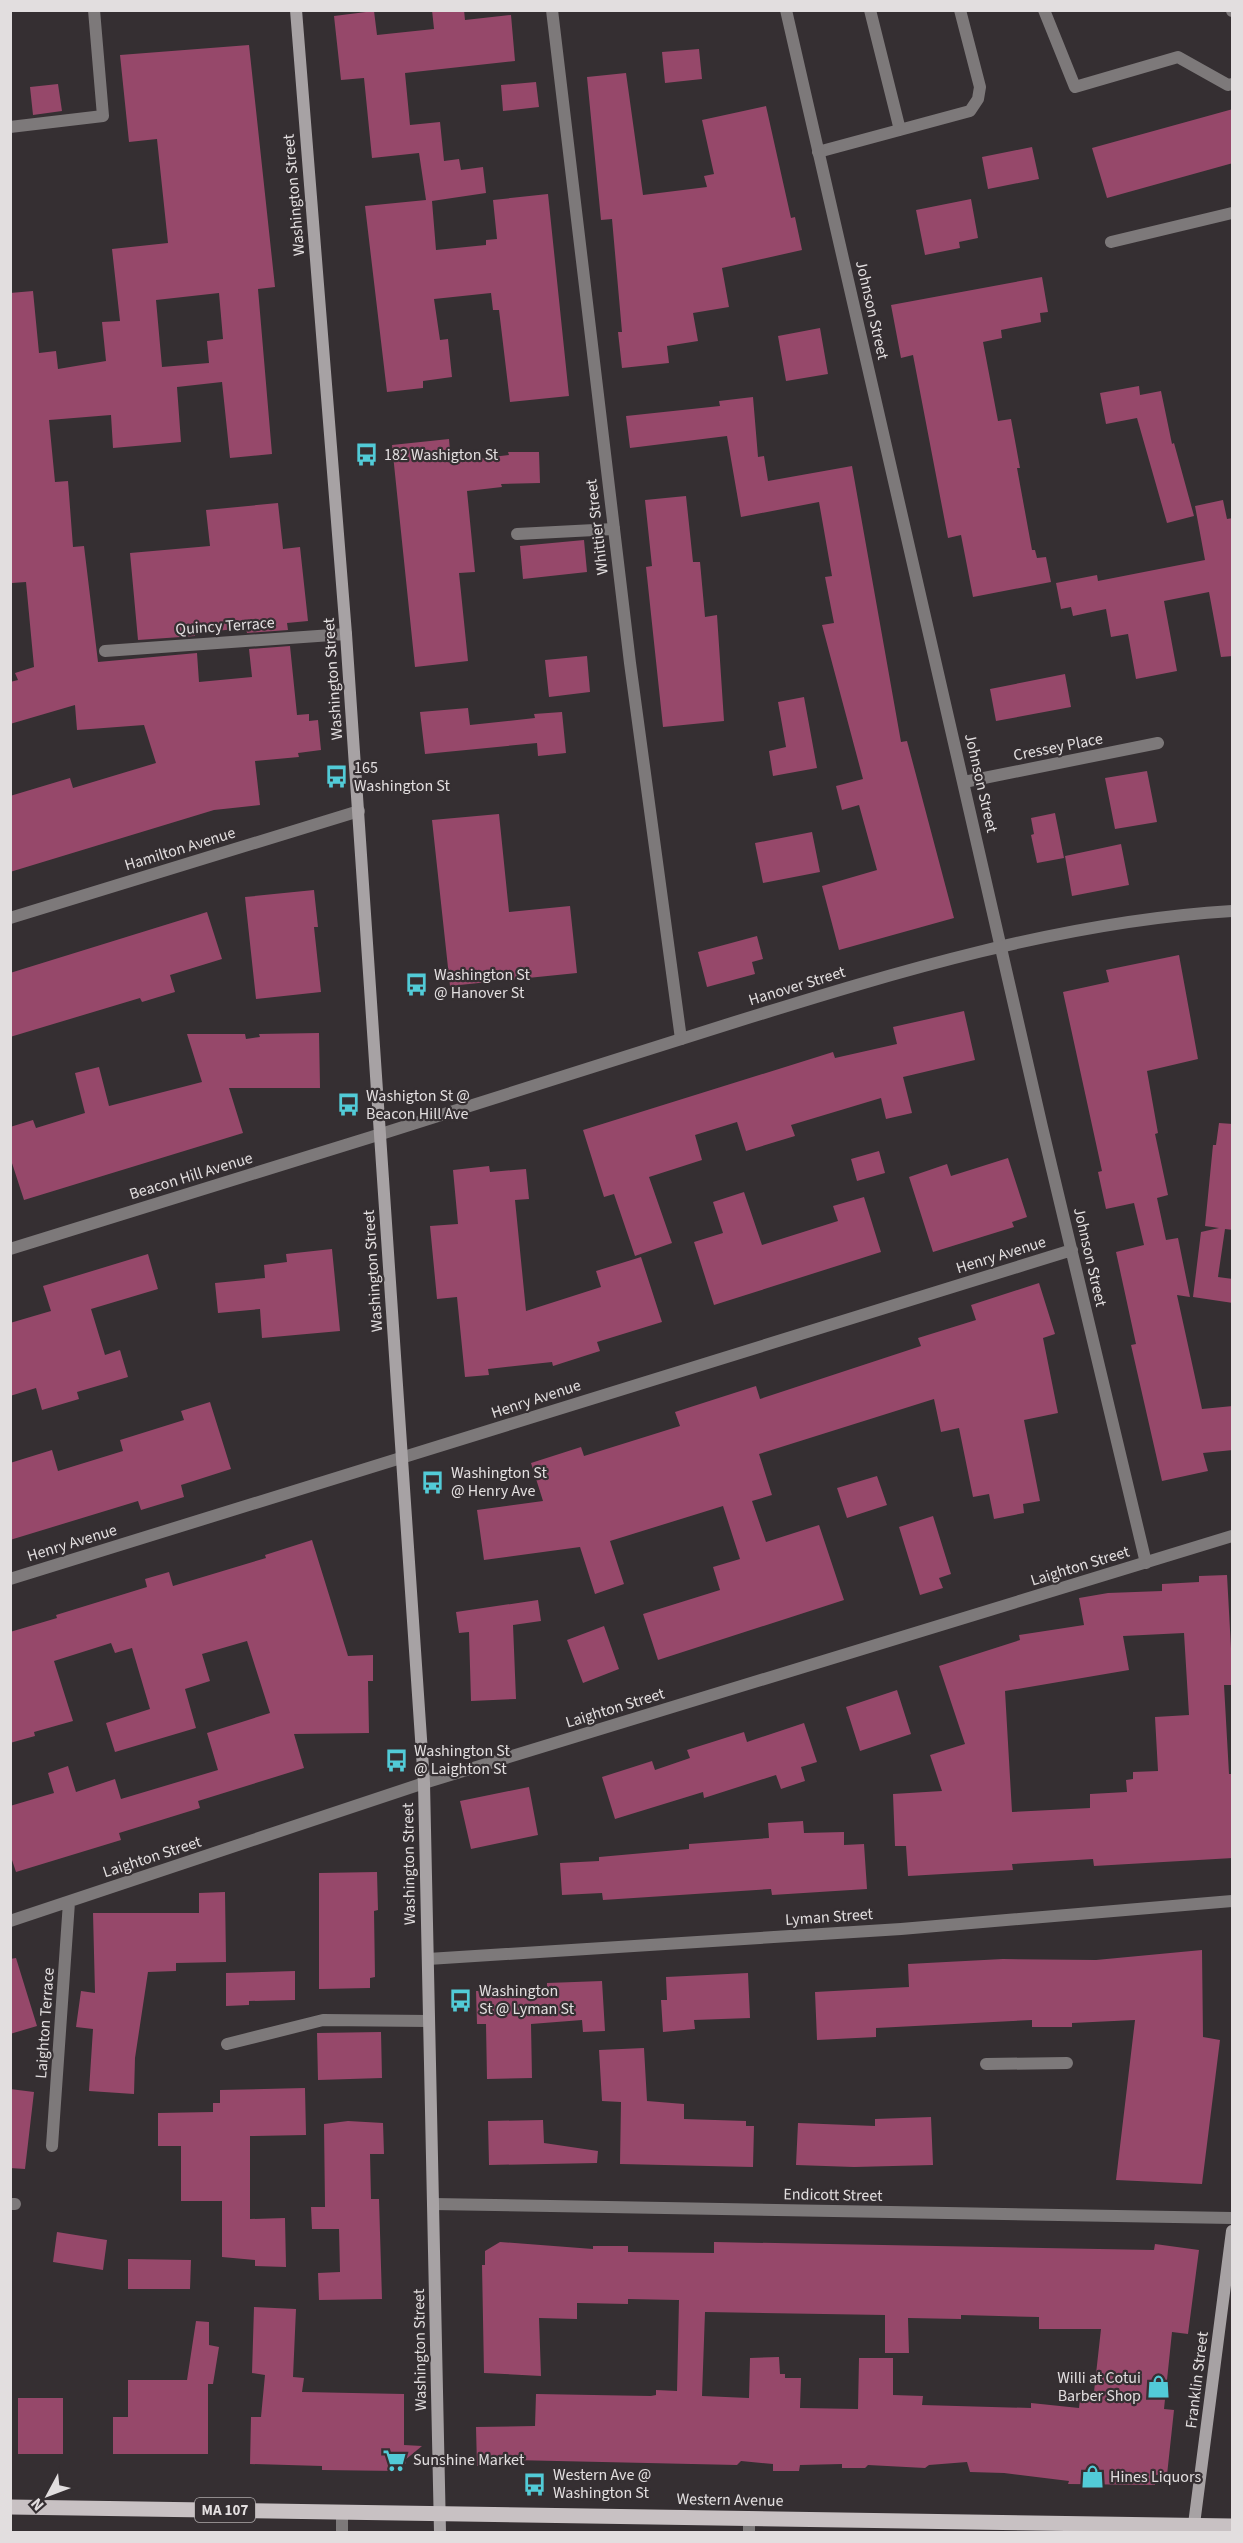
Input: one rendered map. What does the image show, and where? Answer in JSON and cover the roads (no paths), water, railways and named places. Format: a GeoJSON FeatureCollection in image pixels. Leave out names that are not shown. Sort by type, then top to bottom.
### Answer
{"type":"FeatureCollection","features":[{"type":"Feature","properties":{"kind":"main road","name":"Washington Street"},"geometry":{"type":"LineString","coordinates":[[296,10],[359,811],[424,1783],[440,2532]]}},
{"type":"Feature","properties":{"kind":"main road","name":"Franklin Street"},"geometry":{"type":"LineString","coordinates":[[1194,2529],[1230,2275],[1233,2231]]}},
{"type":"Feature","properties":{"kind":"main road","name":"Western Avenue"},"geometry":{"type":"LineString","coordinates":[[10,2506],[440,2514],[749,2525],[1194,2529],[1233,2526]]}},
{"type":"Feature","properties":{"kind":"street"},"geometry":{"type":"LineString","coordinates":[[10,127],[103,116],[94,10]]}},
{"type":"Feature","properties":{"kind":"street","name":"Whittier Street"},"geometry":{"type":"LineString","coordinates":[[552,10],[614,529],[681,1039]]}},
{"type":"Feature","properties":{"kind":"street","name":"Johnson Street"},"geometry":{"type":"LineString","coordinates":[[786,10],[1146,1563]]}},
{"type":"Feature","properties":{"kind":"street"},"geometry":{"type":"LineString","coordinates":[[870,10],[900,130]]}},
{"type":"Feature","properties":{"kind":"street"},"geometry":{"type":"LineString","coordinates":[[818,152],[970,111],[978,99],[980,87],[960,10]]}},
{"type":"Feature","properties":{"kind":"street"},"geometry":{"type":"LineString","coordinates":[[1044,10],[1075,87],[1178,57],[1228,85],[1233,84]]}},
{"type":"Feature","properties":{"kind":"street"},"geometry":{"type":"LineString","coordinates":[[1111,242],[1233,213]]}},
{"type":"Feature","properties":{"kind":"street"},"geometry":{"type":"LineString","coordinates":[[517,534],[614,529]]}},
{"type":"Feature","properties":{"kind":"street","name":"Quincy Terrace"},"geometry":{"type":"LineString","coordinates":[[105,651],[346,634]]}},
{"type":"Feature","properties":{"kind":"street","name":"Cressey Place"},"geometry":{"type":"LineString","coordinates":[[964,782],[1158,743]]}},
{"type":"Feature","properties":{"kind":"street","name":"Hamilton Avenue"},"geometry":{"type":"LineString","coordinates":[[10,918],[359,811]]}},
{"type":"Feature","properties":{"kind":"street","name":"Hanover Street"},"geometry":{"type":"LineString","coordinates":[[381,1134],[846,988],[1002,948],[1151,917],[1233,911]]}},
{"type":"Feature","properties":{"kind":"street","name":"Beacon Hill Avenue"},"geometry":{"type":"LineString","coordinates":[[10,1249],[381,1134]]}},
{"type":"Feature","properties":{"kind":"street","name":"Henry Avenue"},"geometry":{"type":"LineString","coordinates":[[10,1579],[1072,1250]]}},
{"type":"Feature","properties":{"kind":"street","name":"Laighton Street"},"geometry":{"type":"LineString","coordinates":[[10,1921],[424,1783],[1233,1536]]}},
{"type":"Feature","properties":{"kind":"street","name":"Lyman Street"},"geometry":{"type":"LineString","coordinates":[[428,1959],[901,1929],[1233,1901]]}},
{"type":"Feature","properties":{"kind":"street","name":"Laighton Terrace"},"geometry":{"type":"LineString","coordinates":[[52,2146],[69,1902]]}},
{"type":"Feature","properties":{"kind":"street"},"geometry":{"type":"LineString","coordinates":[[227,2044],[323,2020],[429,2021]]}},
{"type":"Feature","properties":{"kind":"street"},"geometry":{"type":"LineString","coordinates":[[986,2064],[1067,2063]]}},
{"type":"Feature","properties":{"kind":"street","name":"Endicott Street"},"geometry":{"type":"LineString","coordinates":[[433,2205],[1233,2218]]}},
{"type":"Feature","properties":{"kind":"street"},"geometry":{"type":"LineString","coordinates":[[342,2512],[342,2532]]}},
{"type":"Feature","properties":{"kind":"place","name":"182 Washigton St"},"geometry":{"type":"Point","coordinates":[366,455]}},
{"type":"Feature","properties":{"kind":"place","name":"165 Washington St"},"geometry":{"type":"Point","coordinates":[336,777]}},
{"type":"Feature","properties":{"kind":"place","name":"Washington St @ Hanover St"},"geometry":{"type":"Point","coordinates":[416,984]}},
{"type":"Feature","properties":{"kind":"place","name":"Washigton St @ Beacon Hill Ave"},"geometry":{"type":"Point","coordinates":[348,1105]}},
{"type":"Feature","properties":{"kind":"place","name":"Washington St @ Henry Ave"},"geometry":{"type":"Point","coordinates":[433,1482]}},
{"type":"Feature","properties":{"kind":"place","name":"Washington St @ Laighton St"},"geometry":{"type":"Point","coordinates":[396,1760]}},
{"type":"Feature","properties":{"kind":"place","name":"Washington St @ Lyman St"},"geometry":{"type":"Point","coordinates":[461,2000]}},
{"type":"Feature","properties":{"kind":"place","name":"Willi at Cotui Barber Shop"},"geometry":{"type":"Point","coordinates":[1159,2387]}},
{"type":"Feature","properties":{"kind":"place","name":"Sunshine Market"},"geometry":{"type":"Point","coordinates":[395,2460]}},
{"type":"Feature","properties":{"kind":"place","name":"Hines Liquors"},"geometry":{"type":"Point","coordinates":[1092,2477]}},
{"type":"Feature","properties":{"kind":"place","name":"Western Ave @ Washington St"},"geometry":{"type":"Point","coordinates":[535,2484]}}]}
